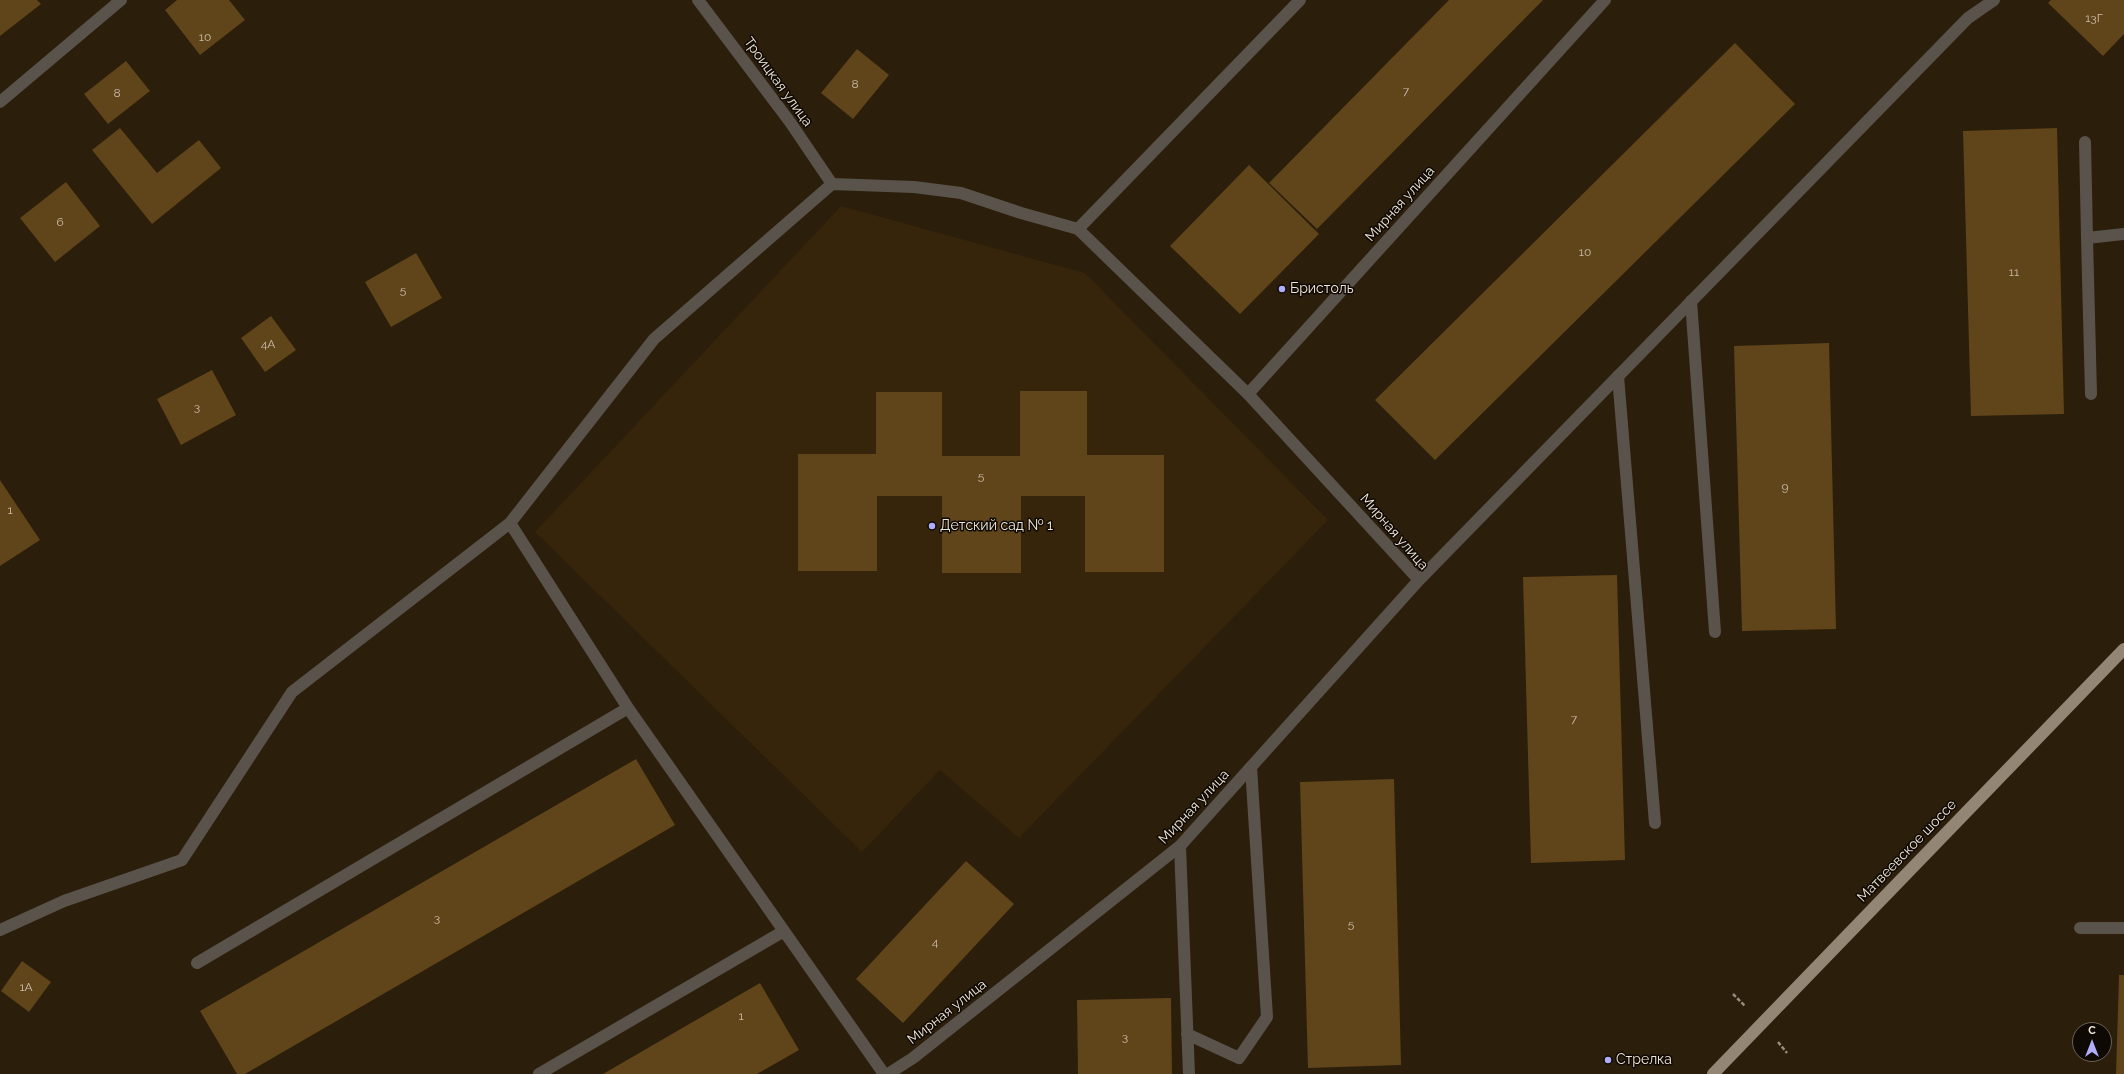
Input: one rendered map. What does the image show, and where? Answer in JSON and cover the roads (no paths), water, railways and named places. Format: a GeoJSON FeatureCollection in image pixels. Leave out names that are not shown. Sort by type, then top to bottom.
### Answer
{"type":"FeatureCollection","features":[{"type":"Feature","properties":{"kind":"main road","name":"Матвеевское шоссе"},"geometry":{"type":"LineString","coordinates":[[1712,1074],[2124,649]]}},
{"type":"Feature","properties":{"kind":"street"},"geometry":{"type":"LineString","coordinates":[[0,102],[121,0]]}},
{"type":"Feature","properties":{"kind":"street","name":"Троицкая улица"},"geometry":{"type":"LineString","coordinates":[[698,0],[790,122],[832,184]]}},
{"type":"Feature","properties":{"kind":"street"},"geometry":{"type":"LineString","coordinates":[[1078,229],[1300,0]]}},
{"type":"Feature","properties":{"kind":"street","name":"Мирная улица"},"geometry":{"type":"LineString","coordinates":[[888,1074],[913,1058],[1180,846],[1419,580],[1248,394],[1605,0]]}},
{"type":"Feature","properties":{"kind":"street"},"geometry":{"type":"LineString","coordinates":[[1419,580],[1968,18],[1994,0]]}},
{"type":"Feature","properties":{"kind":"street"},"geometry":{"type":"LineString","coordinates":[[2084,142],[2091,394]]}},
{"type":"Feature","properties":{"kind":"street"},"geometry":{"type":"LineString","coordinates":[[0,930],[64,901],[182,860],[292,692],[510,524],[654,339],[832,184],[914,187],[961,193],[1020,213],[1078,229],[1248,394]]}},
{"type":"Feature","properties":{"kind":"street"},"geometry":{"type":"LineString","coordinates":[[2087,238],[2124,234]]}},
{"type":"Feature","properties":{"kind":"street"},"geometry":{"type":"LineString","coordinates":[[1692,301],[1714,632]]}},
{"type":"Feature","properties":{"kind":"street"},"geometry":{"type":"LineString","coordinates":[[1618,376],[1655,823]]}},
{"type":"Feature","properties":{"kind":"street"},"geometry":{"type":"LineString","coordinates":[[510,524],[628,708],[884,1074]]}},
{"type":"Feature","properties":{"kind":"street"},"geometry":{"type":"LineString","coordinates":[[197,963],[628,708]]}},
{"type":"Feature","properties":{"kind":"street"},"geometry":{"type":"LineString","coordinates":[[1187,1034],[1239,1058],[1267,1017],[1251,767]]}},
{"type":"Feature","properties":{"kind":"street"},"geometry":{"type":"LineString","coordinates":[[1180,846],[1189,1074]]}},
{"type":"Feature","properties":{"kind":"street"},"geometry":{"type":"LineString","coordinates":[[2080,928],[2124,928]]}},
{"type":"Feature","properties":{"kind":"street"},"geometry":{"type":"LineString","coordinates":[[539,1074],[784,931]]}},
{"type":"Feature","properties":{"kind":"place","name":"Бристоль"},"geometry":{"type":"Point","coordinates":[1282,289]}},
{"type":"Feature","properties":{"kind":"place","name":"Детский сад № 1"},"geometry":{"type":"Point","coordinates":[932,526]}},
{"type":"Feature","properties":{"kind":"place","name":"Стрелка"},"geometry":{"type":"Point","coordinates":[1608,1060]}}]}
